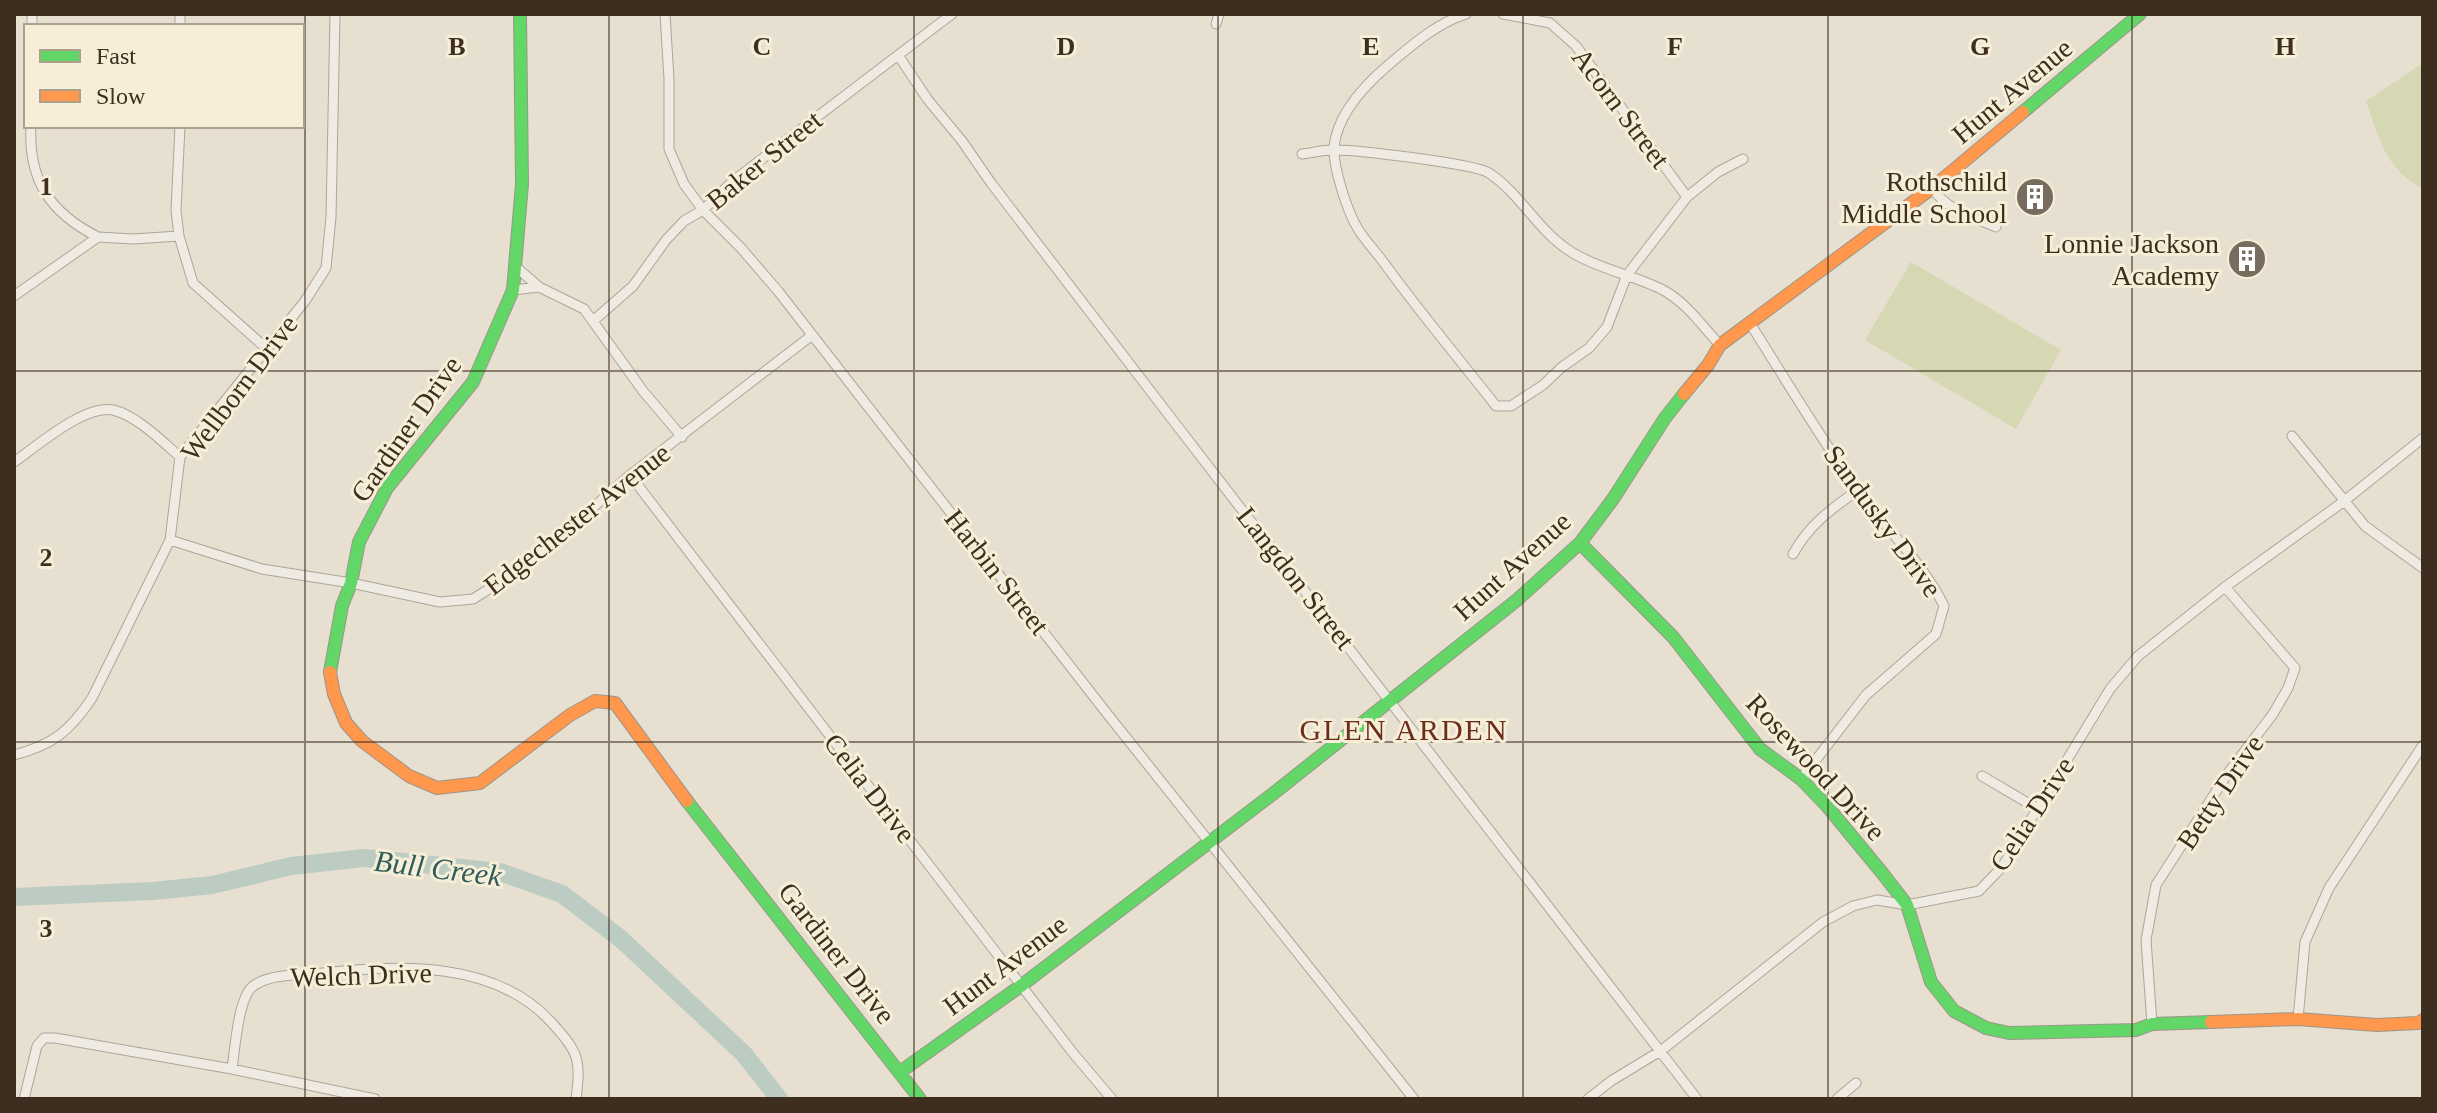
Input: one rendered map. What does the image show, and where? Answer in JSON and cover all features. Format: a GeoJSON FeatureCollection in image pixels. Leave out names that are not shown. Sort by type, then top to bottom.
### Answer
{"type":"FeatureCollection","features":[{"type":"Feature","properties":{"kind":"street","name":"Wellborn Drive"},"geometry":{"type":"LineString","coordinates":[[14,755],[59,738],[77,720],[92,698],[170,540],[180,457],[305,301],[326,268],[331,217],[335,14]]}},
{"type":"Feature","properties":{"kind":"street","name":"Gardiner Drive"},"geometry":{"type":"LineString","coordinates":[[520,14],[522,184],[513,290],[473,382],[387,488],[359,542],[330,669],[334,694],[346,723],[362,741],[409,776],[437,788],[480,783],[583,708],[595,701],[615,703],[666,774],[920,1099]]}},
{"type":"Feature","properties":{"kind":"street","name":"Harbin Street"},"geometry":{"type":"LineString","coordinates":[[665,14],[669,149],[684,184],[703,210],[741,248],[1414,1099]]}},
{"type":"Feature","properties":{"kind":"street","name":"Baker Street"},"geometry":{"type":"LineString","coordinates":[[593,321],[633,286],[684,221],[703,210],[733,181],[952,14]]}},
{"type":"Feature","properties":{"kind":"street"},"geometry":{"type":"LineString","coordinates":[[1466,14],[1445,21],[1374,78],[1338,127],[1334,150],[1342,189],[1357,228],[1496,406],[1511,406],[1589,348],[1607,327],[1627,275],[1687,197],[1718,172],[1743,159]]}},
{"type":"Feature","properties":{"kind":"street","name":"Acorn Street"},"geometry":{"type":"LineString","coordinates":[[1504,14],[1550,23],[1576,46],[1687,197]]}},
{"type":"Feature","properties":{"kind":"street","name":"Hunt Avenue"},"geometry":{"type":"LineString","coordinates":[[900,1072],[1022,985],[1209,842],[1517,600],[1580,543],[1613,499],[1665,418],[1708,365],[1720,345],[1932,188],[2140,14]]}},
{"type":"Feature","properties":{"kind":"street","name":"Langdon Street"},"geometry":{"type":"LineString","coordinates":[[898,55],[928,100],[1019,220],[1697,1099]]}},
{"type":"Feature","properties":{"kind":"street"},"geometry":{"type":"LineString","coordinates":[[31,128],[32,163],[40,186],[73,225],[98,237],[133,239],[179,236]]}},
{"type":"Feature","properties":{"kind":"street"},"geometry":{"type":"LineString","coordinates":[[180,128],[176,211],[179,236],[193,283],[267,349]]}},
{"type":"Feature","properties":{"kind":"street"},"geometry":{"type":"LineString","coordinates":[[1302,154],[1334,150],[1422,159],[1486,171],[1517,195],[1537,221],[1565,248],[1591,264],[1665,291],[1691,311],[1720,345]]}},
{"type":"Feature","properties":{"kind":"street"},"geometry":{"type":"LineString","coordinates":[[1932,188],[1941,201],[1996,227]]}},
{"type":"Feature","properties":{"kind":"street"},"geometry":{"type":"LineString","coordinates":[[14,296],[98,237]]}},
{"type":"Feature","properties":{"kind":"street"},"geometry":{"type":"LineString","coordinates":[[516,267],[539,287],[584,309],[643,391],[682,437]]}},
{"type":"Feature","properties":{"kind":"street"},"geometry":{"type":"LineString","coordinates":[[513,290],[539,287]]}},
{"type":"Feature","properties":{"kind":"street","name":"Sandusky Drive"},"geometry":{"type":"LineString","coordinates":[[1751,325],[1858,490],[1909,552],[1944,606],[1936,634],[1866,695],[1801,779]]}},
{"type":"Feature","properties":{"kind":"street","name":"Edgechester Avenue"},"geometry":{"type":"LineString","coordinates":[[170,540],[262,569],[351,583],[440,602],[473,599],[505,579],[563,534],[630,475],[811,336]]}},
{"type":"Feature","properties":{"kind":"street"},"geometry":{"type":"LineString","coordinates":[[14,462],[77,419],[91,412],[113,410],[146,428],[180,457]]}},
{"type":"Feature","properties":{"kind":"street"},"geometry":{"type":"LineString","coordinates":[[2292,436],[2365,526],[2423,568]]}},
{"type":"Feature","properties":{"kind":"street","name":"Celia Drive"},"geometry":{"type":"LineString","coordinates":[[1588,1099],[1662,1050],[1823,922],[1853,906],[1877,900],[1907,905],[1979,891],[2002,867],[2110,689],[2138,656],[2423,438]]}},
{"type":"Feature","properties":{"kind":"street","name":"Celia Drive"},"geometry":{"type":"LineString","coordinates":[[630,475],[1112,1099]]}},
{"type":"Feature","properties":{"kind":"street"},"geometry":{"type":"LineString","coordinates":[[1793,554],[1803,536],[1823,515],[1858,490]]}},
{"type":"Feature","properties":{"kind":"street","name":"Rosewood Drive"},"geometry":{"type":"LineString","coordinates":[[1580,543],[1673,637],[1760,749],[1801,779],[1827,806],[1907,905],[1931,982],[1954,1011],[1986,1028],[2009,1033],[2136,1030],[2152,1024],[2298,1019],[2377,1025],[2418,1023],[2423,1020]]}},
{"type":"Feature","properties":{"kind":"street","name":"Betty Drive"},"geometry":{"type":"LineString","coordinates":[[2152,1024],[2146,940],[2156,885],[2228,773],[2273,714],[2295,668],[2225,587]]}},
{"type":"Feature","properties":{"kind":"street"},"geometry":{"type":"LineString","coordinates":[[2298,1019],[2305,942],[2329,888],[2423,745]]}},
{"type":"Feature","properties":{"kind":"street"},"geometry":{"type":"LineString","coordinates":[[1982,776],[2038,809]]}},
{"type":"Feature","properties":{"kind":"street"},"geometry":{"type":"LineString","coordinates":[[1199,829],[1225,829]]}},
{"type":"Feature","properties":{"kind":"street","name":"Welch Drive"},"geometry":{"type":"LineString","coordinates":[[232,1069],[243,1005],[251,988],[264,980],[354,970],[417,968],[456,973],[506,986],[540,1010],[577,1056],[579,1075],[576,1099]]}},
{"type":"Feature","properties":{"kind":"street"},"geometry":{"type":"LineString","coordinates":[[24,1099],[37,1046],[44,1038],[232,1069],[345,1096],[375,1099]]}},
{"type":"Feature","properties":{"kind":"street"},"geometry":{"type":"LineString","coordinates":[[1837,1099],[1856,1083]]}},
{"type":"Feature","properties":{"kind":"green space"},"geometry":{"type":"Polygon","coordinates":[[[2423,63],[2423,189],[2410,181],[2392,162],[2380,140],[2366,101],[2423,63]]]}},
{"type":"Feature","properties":{"kind":"green space"},"geometry":{"type":"Polygon","coordinates":[[[1911,262],[2061,350],[2016,429],[1865,340],[1911,262]]]}},
{"type":"Feature","properties":{"kind":"waterway","name":"Bull Creek"},"geometry":{"type":"LineString","coordinates":[[14,897],[153,891],[212,885],[291,866],[364,858],[500,872],[562,894],[621,939],[744,1054],[779,1099]]}},
{"type":"Feature","properties":{"kind":"traffic: fast"},"geometry":{"type":"LineString","coordinates":[[330,672],[342,606],[351,583],[359,542],[387,488],[473,382],[513,290],[522,184],[520,14]]}},
{"type":"Feature","properties":{"kind":"traffic: fast"},"geometry":{"type":"LineString","coordinates":[[2023,112],[2140,14]]}},
{"type":"Feature","properties":{"kind":"traffic: fast"},"geometry":{"type":"LineString","coordinates":[[900,1072],[1022,985],[1274,793],[1517,600],[1580,543],[1684,394]]}},
{"type":"Feature","properties":{"kind":"traffic: fast"},"geometry":{"type":"LineString","coordinates":[[1580,543],[1673,637],[1760,749],[1801,779],[1883,874],[1907,905],[1931,982],[1954,1011],[1986,1028],[2009,1033],[2136,1030],[2152,1024],[2211,1022]]}},
{"type":"Feature","properties":{"kind":"traffic: fast"},"geometry":{"type":"LineString","coordinates":[[687,801],[920,1099]]}},
{"type":"Feature","properties":{"kind":"traffic: slow"},"geometry":{"type":"LineString","coordinates":[[1684,394],[1720,345],[1932,188],[2023,112]]}},
{"type":"Feature","properties":{"kind":"traffic: slow"},"geometry":{"type":"LineString","coordinates":[[330,672],[334,694],[346,723],[362,741],[409,776],[437,788],[480,783],[570,715],[595,701],[615,703],[687,801]]}},
{"type":"Feature","properties":{"kind":"traffic: slow"},"geometry":{"type":"LineString","coordinates":[[2211,1022],[2298,1019],[2377,1025],[2418,1023],[2423,1020]]}},
{"type":"Feature","properties":{"kind":"place","name":"Rothschild Middle School"},"geometry":{"type":"Point","coordinates":[2035,197]}},
{"type":"Feature","properties":{"kind":"place","name":"Lonnie Jackson Academy"},"geometry":{"type":"Point","coordinates":[2247,259]}},
{"type":"Feature","properties":{"kind":"district","name":"GLEN ARDEN"},"geometry":{"type":"Point","coordinates":[1404,729]}}]}
